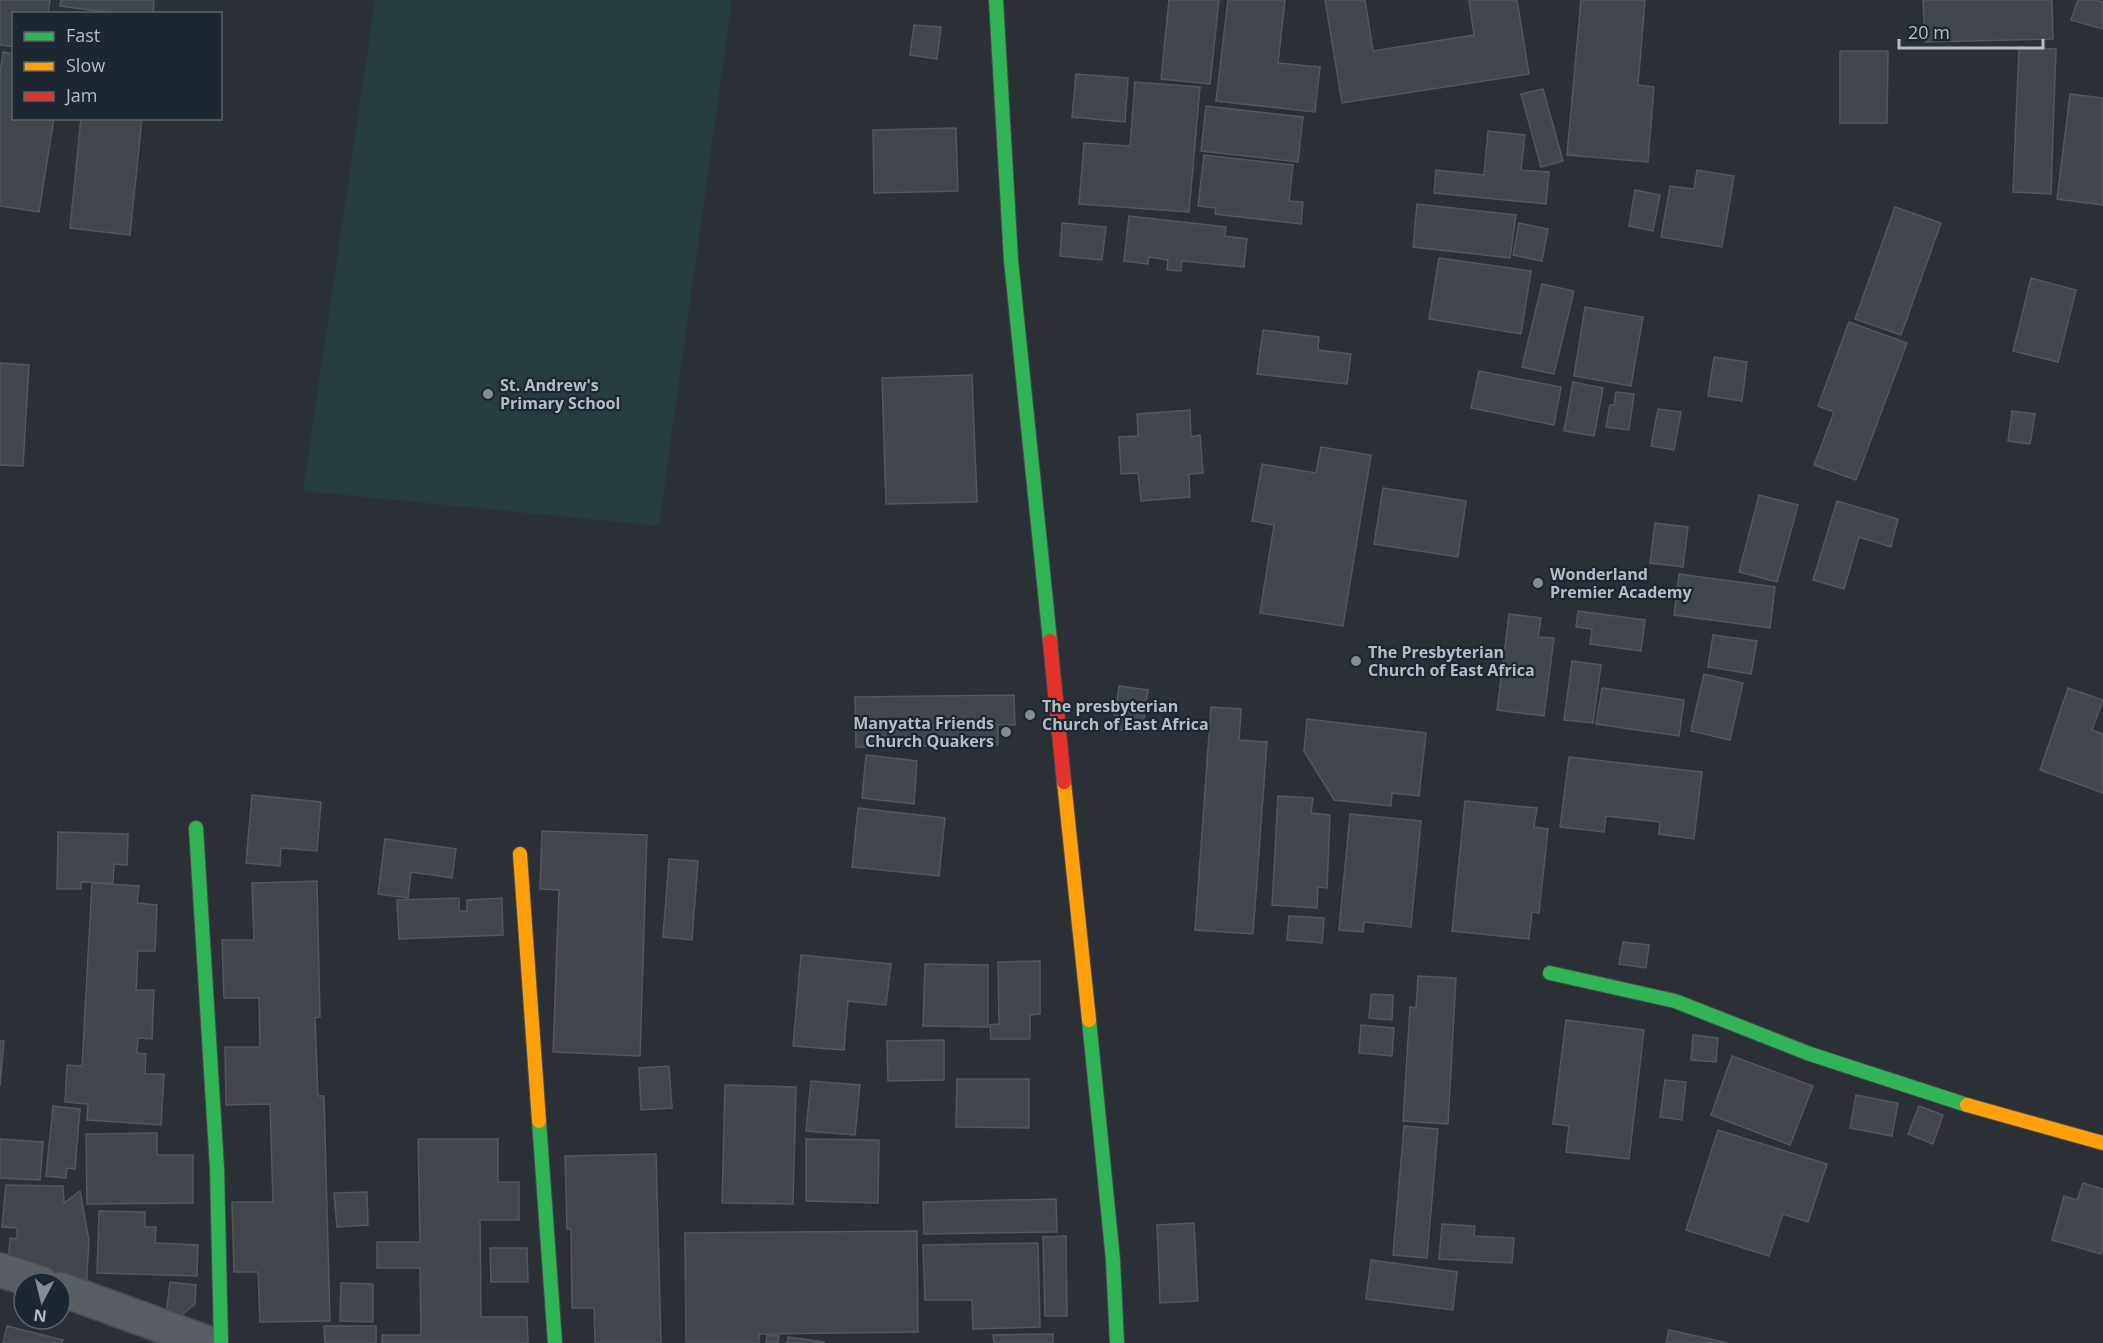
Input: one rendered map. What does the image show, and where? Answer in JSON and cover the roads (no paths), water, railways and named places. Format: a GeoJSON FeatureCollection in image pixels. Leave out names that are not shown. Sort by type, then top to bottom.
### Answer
{"type":"FeatureCollection","features":[{"type":"Feature","properties":{"kind":"street"},"geometry":{"type":"LineString","coordinates":[[996,0],[1011,260],[1113,1260],[1117,1343]]}},
{"type":"Feature","properties":{"kind":"street"},"geometry":{"type":"LineString","coordinates":[[196,828],[217,1168],[221,1343]]}},
{"type":"Feature","properties":{"kind":"street"},"geometry":{"type":"LineString","coordinates":[[520,854],[555,1343]]}},
{"type":"Feature","properties":{"kind":"street"},"geometry":{"type":"LineString","coordinates":[[1550,973],[1674,1001],[1821,1058],[1990,1113],[2103,1143]]}},
{"type":"Feature","properties":{"kind":"street"},"geometry":{"type":"LineString","coordinates":[[72,1294],[208,1343]]}},
{"type":"Feature","properties":{"kind":"place","name":"St. Andrew's Primary School"},"geometry":{"type":"Point","coordinates":[488,394]}},
{"type":"Feature","properties":{"kind":"place","name":"Wonderland Premier Academy"},"geometry":{"type":"Point","coordinates":[1538,583]}},
{"type":"Feature","properties":{"kind":"place","name":"The Presbyterian Church of East Africa"},"geometry":{"type":"Point","coordinates":[1356,661]}},
{"type":"Feature","properties":{"kind":"place","name":"The presbyterian Church of East Africa"},"geometry":{"type":"Point","coordinates":[1030,715]}},
{"type":"Feature","properties":{"kind":"place","name":"Manyatta Friends Church Quakers"},"geometry":{"type":"Point","coordinates":[1006,732]}}]}
